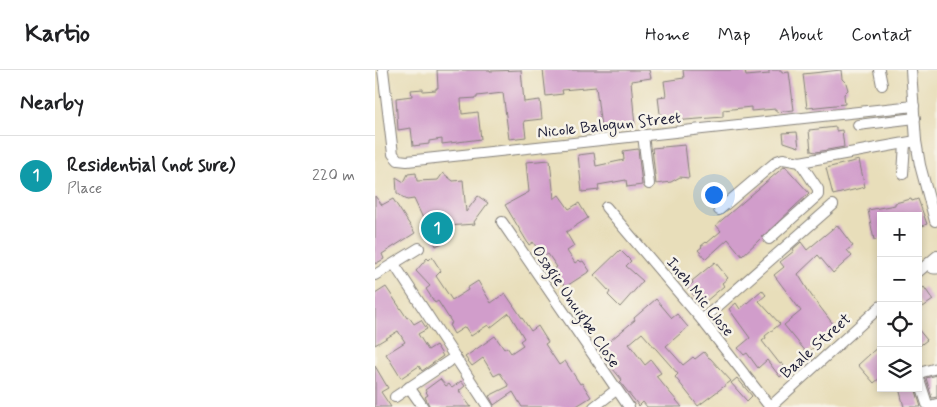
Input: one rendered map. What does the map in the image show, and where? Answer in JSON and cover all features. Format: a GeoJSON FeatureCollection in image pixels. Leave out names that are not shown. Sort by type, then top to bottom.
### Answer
{"type":"FeatureCollection","features":[{"type":"Feature","properties":{"kind":"street","name":"Nicole Balogun Street"},"geometry":{"type":"LineString","coordinates":[[383,70],[393,154],[398,160],[407,161],[914,106]]}},
{"type":"Feature","properties":{"kind":"street"},"geometry":{"type":"LineString","coordinates":[[879,70],[881,85]]}},
{"type":"Feature","properties":{"kind":"street"},"geometry":{"type":"LineString","coordinates":[[903,174],[915,118],[911,70]]}},
{"type":"Feature","properties":{"kind":"street"},"geometry":{"type":"LineString","coordinates":[[858,126],[915,118]]}},
{"type":"Feature","properties":{"kind":"street"},"geometry":{"type":"LineString","coordinates":[[643,135],[649,184]]}},
{"type":"Feature","properties":{"kind":"street"},"geometry":{"type":"LineString","coordinates":[[719,210],[777,161],[783,159],[800,162],[910,142]]}},
{"type":"Feature","properties":{"kind":"street"},"geometry":{"type":"LineString","coordinates":[[910,142],[920,165],[935,221]]}},
{"type":"Feature","properties":{"kind":"street"},"geometry":{"type":"LineString","coordinates":[[769,239],[818,195],[818,189],[800,162]]}},
{"type":"Feature","properties":{"kind":"street"},"geometry":{"type":"LineString","coordinates":[[702,320],[833,205]]}},
{"type":"Feature","properties":{"kind":"street","name":"Ineh Mic Close"},"geometry":{"type":"LineString","coordinates":[[606,207],[702,320],[770,407]]}},
{"type":"Feature","properties":{"kind":"street","name":"Osagie Unuigbe Close"},"geometry":{"type":"LineString","coordinates":[[502,222],[615,390],[629,407]]}},
{"type":"Feature","properties":{"kind":"street"},"geometry":{"type":"LineString","coordinates":[[375,275],[419,248]]}},
{"type":"Feature","properties":{"kind":"street"},"geometry":{"type":"LineString","coordinates":[[922,272],[936,263]]}},
{"type":"Feature","properties":{"kind":"street"},"geometry":{"type":"LineString","coordinates":[[394,264],[488,407]]}},
{"type":"Feature","properties":{"kind":"street","name":"Baale Street"},"geometry":{"type":"LineString","coordinates":[[770,407],[877,310]]}},
{"type":"Feature","properties":{"kind":"street"},"geometry":{"type":"LineString","coordinates":[[395,397],[455,356]]}},
{"type":"Feature","properties":{"kind":"street"},"geometry":{"type":"LineString","coordinates":[[937,368],[919,373],[927,404],[930,406],[937,404]]}},
{"type":"Feature","properties":{"kind":"street"},"geometry":{"type":"LineString","coordinates":[[409,387],[423,407]]}},
{"type":"Feature","properties":{"kind":"street"},"geometry":{"type":"LineString","coordinates":[[593,407],[615,390]]}},
{"type":"Feature","properties":{"kind":"building"},"geometry":{"type":"Polygon","coordinates":[[[437,70],[521,70],[524,102],[540,100],[542,119],[524,121],[526,137],[509,139],[503,93],[461,99],[462,114],[478,112],[481,139],[442,144],[442,139],[429,141],[429,144],[413,146],[411,128],[398,130],[396,98],[412,96],[411,90],[436,90],[438,88],[437,70]]]}},
{"type":"Feature","properties":{"kind":"building"},"geometry":{"type":"Polygon","coordinates":[[[543,70],[649,70],[651,78],[631,81],[635,126],[601,128],[596,87],[562,90],[563,94],[546,96],[543,70]]]}},
{"type":"Feature","properties":{"kind":"building"},"geometry":{"type":"Polygon","coordinates":[[[683,70],[745,70],[746,76],[769,74],[769,70],[781,70],[782,73],[789,72],[794,110],[776,112],[776,109],[751,111],[751,107],[723,110],[723,117],[661,122],[658,97],[666,96],[664,81],[684,78],[683,70]]]}},
{"type":"Feature","properties":{"kind":"building"},"geometry":{"type":"Polygon","coordinates":[[[841,70],[842,79],[846,83],[848,90],[844,94],[845,104],[807,108],[803,74],[841,70]]]}},
{"type":"Feature","properties":{"kind":"building"},"geometry":{"type":"Polygon","coordinates":[[[836,127],[836,131],[842,130],[844,147],[816,152],[811,151],[809,130],[836,127]]]}},
{"type":"Feature","properties":{"kind":"building"},"geometry":{"type":"Polygon","coordinates":[[[797,132],[799,147],[784,142],[783,133],[797,132]]]}},
{"type":"Feature","properties":{"kind":"building"},"geometry":{"type":"Polygon","coordinates":[[[685,145],[689,178],[680,177],[671,182],[656,184],[652,148],[685,145]]]}},
{"type":"Feature","properties":{"kind":"building"},"geometry":{"type":"Polygon","coordinates":[[[638,149],[642,185],[627,187],[626,180],[598,185],[599,190],[582,192],[578,155],[594,153],[596,166],[624,160],[623,151],[638,149]]]}},
{"type":"Feature","properties":{"kind":"building"},"geometry":{"type":"Polygon","coordinates":[[[550,160],[554,199],[559,195],[569,209],[579,203],[588,218],[566,232],[574,246],[567,251],[575,263],[579,260],[583,261],[590,271],[565,287],[557,274],[554,277],[551,271],[557,267],[548,254],[543,257],[533,242],[529,245],[505,205],[529,192],[526,162],[550,160]]]}},
{"type":"Feature","properties":{"kind":"building"},"geometry":{"type":"Polygon","coordinates":[[[859,160],[865,187],[833,195],[826,168],[859,160]]]}},
{"type":"Feature","properties":{"kind":"building"},"geometry":{"type":"Polygon","coordinates":[[[785,166],[809,193],[742,256],[728,239],[706,259],[698,250],[721,231],[716,225],[785,166]]]}},
{"type":"Feature","properties":{"kind":"building"},"geometry":{"type":"Polygon","coordinates":[[[416,173],[417,181],[438,180],[443,173],[453,181],[463,180],[466,212],[478,196],[488,203],[474,222],[475,224],[447,226],[452,238],[436,246],[414,199],[407,200],[397,193],[396,177],[404,182],[408,174],[416,173]]]}},
{"type":"Feature","properties":{"kind":"building"},"geometry":{"type":"Polygon","coordinates":[[[375,196],[382,205],[393,199],[415,233],[382,254],[384,259],[375,264],[375,196]]]}},
{"type":"Feature","properties":{"kind":"building"},"geometry":{"type":"Polygon","coordinates":[[[918,199],[927,224],[922,226],[922,212],[877,212],[877,240],[874,240],[868,210],[895,205],[895,203],[918,199]]]}},
{"type":"Feature","properties":{"kind":"building"},"geometry":{"type":"Polygon","coordinates":[[[837,225],[853,246],[847,250],[852,256],[833,273],[818,255],[798,274],[836,328],[807,353],[784,325],[801,311],[774,275],[784,267],[780,262],[794,251],[793,249],[801,242],[807,250],[837,225]]]}},
{"type":"Feature","properties":{"kind":"building"},"geometry":{"type":"Polygon","coordinates":[[[620,250],[631,261],[626,266],[643,281],[620,307],[608,295],[610,292],[594,275],[620,250]]]}},
{"type":"Feature","properties":{"kind":"building"},"geometry":{"type":"Polygon","coordinates":[[[432,257],[441,271],[436,276],[452,300],[478,281],[491,303],[505,293],[531,331],[538,326],[548,342],[545,344],[559,365],[565,361],[591,397],[575,407],[522,407],[513,392],[494,405],[489,396],[509,386],[500,373],[494,376],[483,358],[472,366],[465,357],[495,336],[504,349],[507,347],[511,353],[523,345],[520,341],[524,338],[509,313],[490,328],[488,325],[471,336],[465,327],[454,334],[449,325],[452,323],[438,301],[435,303],[426,289],[430,286],[416,271],[427,258],[429,260],[432,257]]]}},
{"type":"Feature","properties":{"kind":"building"},"geometry":{"type":"Polygon","coordinates":[[[715,262],[728,278],[722,283],[724,286],[705,302],[699,302],[687,287],[715,262]]]}},
{"type":"Feature","properties":{"kind":"building"},"geometry":{"type":"Polygon","coordinates":[[[386,287],[407,318],[409,317],[414,324],[421,320],[427,329],[418,334],[428,350],[436,345],[443,356],[422,371],[419,366],[401,378],[386,354],[405,342],[398,331],[375,345],[375,294],[386,287]]]}},
{"type":"Feature","properties":{"kind":"building"},"geometry":{"type":"Polygon","coordinates":[[[924,287],[933,300],[923,307],[922,306],[922,288],[924,287]]]}},
{"type":"Feature","properties":{"kind":"building"},"geometry":{"type":"Polygon","coordinates":[[[762,290],[766,295],[759,301],[780,324],[765,336],[766,338],[762,341],[787,371],[780,377],[767,360],[758,368],[747,353],[744,355],[738,348],[750,338],[729,309],[736,303],[740,309],[762,290]]]}},
{"type":"Feature","properties":{"kind":"building"},"geometry":{"type":"Polygon","coordinates":[[[656,299],[672,318],[677,314],[688,327],[666,346],[683,365],[693,357],[695,359],[704,352],[731,381],[698,406],[675,377],[678,374],[642,333],[629,344],[645,365],[651,360],[661,373],[656,376],[682,407],[647,407],[643,402],[639,406],[620,382],[622,380],[608,363],[610,361],[600,349],[635,320],[634,318],[656,299]]]}},
{"type":"Feature","properties":{"kind":"building"},"geometry":{"type":"Polygon","coordinates":[[[922,334],[927,340],[922,344],[922,334]]]}},
{"type":"Feature","properties":{"kind":"building"},"geometry":{"type":"Polygon","coordinates":[[[877,348],[877,380],[874,383],[858,365],[877,348]]]}},
{"type":"Feature","properties":{"kind":"building"},"geometry":{"type":"Polygon","coordinates":[[[375,366],[388,388],[381,392],[391,407],[375,407],[375,366]]]}},
{"type":"Feature","properties":{"kind":"building"},"geometry":{"type":"Polygon","coordinates":[[[937,375],[937,397],[932,398],[926,378],[937,375]]]}},
{"type":"Feature","properties":{"kind":"building"},"geometry":{"type":"Polygon","coordinates":[[[737,378],[752,396],[747,401],[731,383],[737,378]]]}},
{"type":"Feature","properties":{"kind":"building"},"geometry":{"type":"Polygon","coordinates":[[[440,379],[446,386],[449,384],[452,388],[461,381],[465,386],[459,391],[471,407],[430,407],[425,397],[428,395],[425,390],[440,379]]]}},
{"type":"Feature","properties":{"kind":"building"},"geometry":{"type":"Polygon","coordinates":[[[900,392],[916,392],[921,407],[904,407],[900,392]]]}},
{"type":"Feature","properties":{"kind":"place","name":"Residential (not sure)"},"geometry":{"type":"Point","coordinates":[437,228]}}]}
